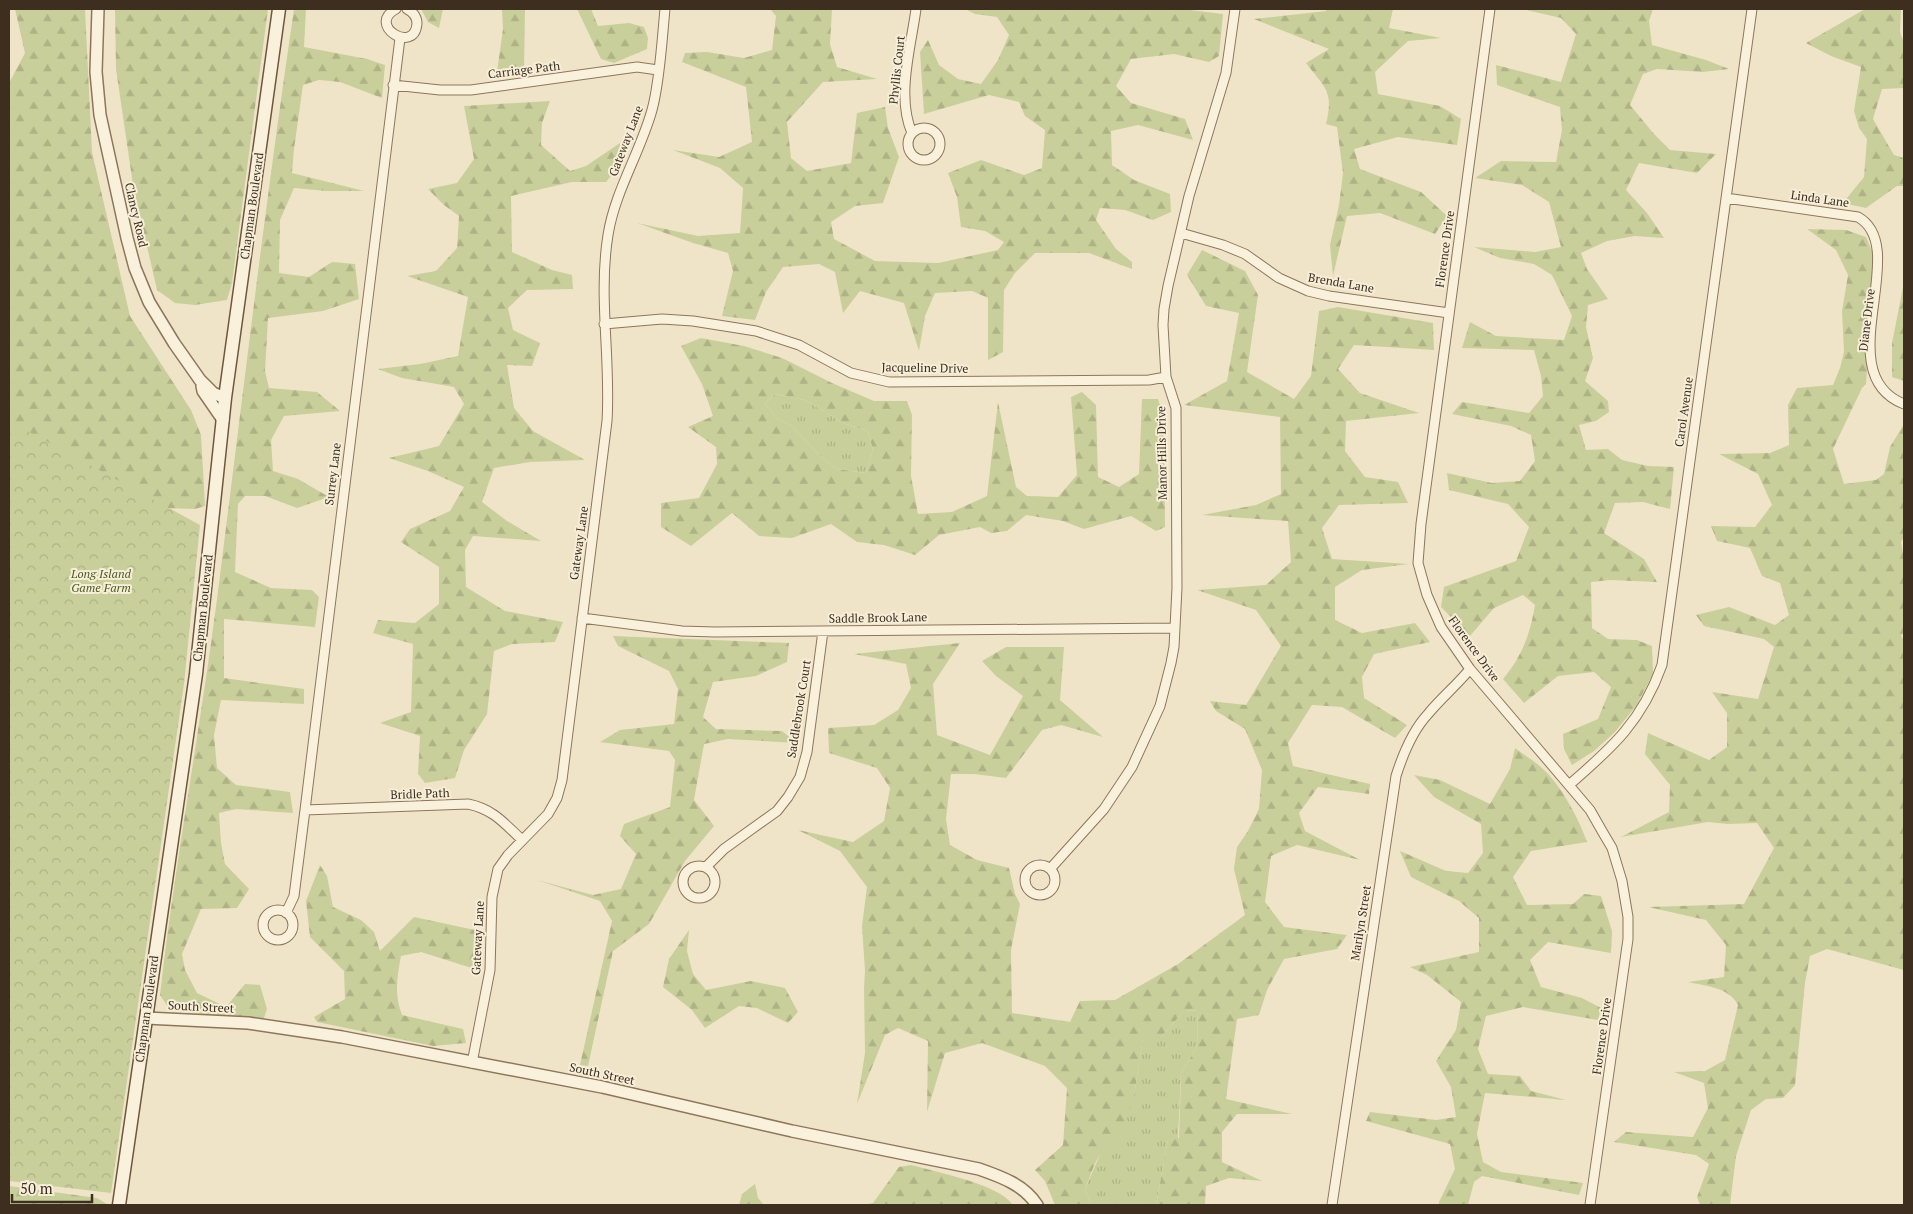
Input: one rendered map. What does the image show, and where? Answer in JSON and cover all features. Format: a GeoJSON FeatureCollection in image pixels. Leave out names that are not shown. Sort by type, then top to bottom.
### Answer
{"type":"FeatureCollection","features":[{"type":"Feature","properties":{"kind":"main road","name":"Chapman Boulevard"},"geometry":{"type":"LineString","coordinates":[[119,1205],[196,674],[225,398],[279,9]]}},
{"type":"Feature","properties":{"kind":"street","name":"Clancy Road"},"geometry":{"type":"LineString","coordinates":[[98,9],[96,46],[98,100],[127,238],[141,285],[162,325],[200,380],[213,393],[225,398]]}},
{"type":"Feature","properties":{"kind":"street"},"geometry":{"type":"LineString","coordinates":[[396,9],[389,14],[387,24],[391,33],[400,38],[410,36],[416,28],[416,19],[411,11],[407,9]]}},
{"type":"Feature","properties":{"kind":"street","name":"Gateway Lane"},"geometry":{"type":"LineString","coordinates":[[472,1063],[490,970],[494,883],[498,868],[548,814],[557,798],[562,780],[608,421],[609,394],[604,324],[608,234],[620,193],[652,110],[665,9]]}},
{"type":"Feature","properties":{"kind":"street","name":"Phyllis Court"},"geometry":{"type":"LineString","coordinates":[[912,133],[907,121],[905,95],[916,9]]}},
{"type":"Feature","properties":{"kind":"street","name":"Manor Hills Drive"},"geometry":{"type":"LineString","coordinates":[[1050,869],[1104,809],[1132,767],[1150,730],[1164,692],[1174,647],[1177,588],[1176,408],[1166,377],[1164,309],[1189,196],[1226,73],[1235,9]]}},
{"type":"Feature","properties":{"kind":"street","name":"Florence Drive"},"geometry":{"type":"LineString","coordinates":[[1490,9],[1421,524],[1418,563],[1427,595],[1441,627],[1470,668],[1590,810],[1612,848],[1622,881],[1628,917],[1625,961],[1590,1205]]}},
{"type":"Feature","properties":{"kind":"street","name":"Carol Avenue"},"geometry":{"type":"LineString","coordinates":[[1569,785],[1598,760],[1628,729],[1649,696],[1662,665],[1752,9]]}},
{"type":"Feature","properties":{"kind":"street","name":"Surrey Lane"},"geometry":{"type":"LineString","coordinates":[[286,913],[294,896],[400,38]]}},
{"type":"Feature","properties":{"kind":"street","name":"Carriage Path"},"geometry":{"type":"LineString","coordinates":[[393,86],[440,90],[471,90],[637,67],[658,70]]}},
{"type":"Feature","properties":{"kind":"street","name":"Linda Lane"},"geometry":{"type":"LineString","coordinates":[[1726,198],[1858,217],[1874,226],[1883,238],[1886,250]]}},
{"type":"Feature","properties":{"kind":"street","name":"Brenda Lane"},"geometry":{"type":"LineString","coordinates":[[1181,233],[1223,245],[1245,254],[1279,278],[1308,291],[1329,296],[1449,313]]}},
{"type":"Feature","properties":{"kind":"street","name":"Diane Drive"},"geometry":{"type":"LineString","coordinates":[[1886,250],[1874,366],[1882,387],[1897,401],[1904,404]]}},
{"type":"Feature","properties":{"kind":"street","name":"Jacqueline Drive"},"geometry":{"type":"LineString","coordinates":[[604,324],[662,319],[693,321],[756,330],[799,345],[852,373],[889,382],[1149,380],[1166,377]]}},
{"type":"Feature","properties":{"kind":"street"},"geometry":{"type":"LineString","coordinates":[[200,380],[203,391],[223,420]]}},
{"type":"Feature","properties":{"kind":"street","name":"Saddle Brook Lane"},"geometry":{"type":"LineString","coordinates":[[582,618],[682,631],[823,632],[1175,628]]}},
{"type":"Feature","properties":{"kind":"street","name":"Saddlebrook Court"},"geometry":{"type":"LineString","coordinates":[[706,867],[724,849],[777,811],[788,797],[800,776],[806,752],[823,632]]}},
{"type":"Feature","properties":{"kind":"street","name":"Marilyn Street"},"geometry":{"type":"LineString","coordinates":[[1332,1205],[1396,776],[1407,745],[1427,714],[1458,684],[1470,668]]}},
{"type":"Feature","properties":{"kind":"street","name":"Bridle Path"},"geometry":{"type":"LineString","coordinates":[[305,810],[468,804],[494,813],[522,840]]}},
{"type":"Feature","properties":{"kind":"street","name":"South Street"},"geometry":{"type":"LineString","coordinates":[[146,1018],[276,1026],[602,1087],[817,1137],[979,1169],[1021,1187],[1037,1205]]}},
{"type":"Feature","properties":{"kind":"green space"},"geometry":{"type":"Polygon","coordinates":[[[15,9],[85,9],[92,152],[130,316],[191,410],[201,435],[205,506],[195,509],[129,507],[9,565],[9,83],[25,53],[15,9]]]}},
{"type":"Feature","properties":{"kind":"green space"},"geometry":{"type":"Polygon","coordinates":[[[115,9],[268,9],[232,283],[227,300],[195,305],[175,303],[157,290],[133,185],[116,69],[115,9]]]}},
{"type":"Feature","properties":{"kind":"green space"},"geometry":{"type":"Polygon","coordinates":[[[294,9],[306,9],[304,47],[367,59],[385,65],[382,98],[340,82],[319,80],[303,85],[292,173],[364,191],[326,191],[294,188],[280,220],[279,273],[309,277],[332,262],[355,264],[359,299],[323,311],[268,318],[265,371],[269,388],[317,392],[340,411],[284,416],[271,440],[273,471],[298,479],[329,497],[297,508],[265,496],[245,496],[238,504],[235,572],[271,588],[312,590],[319,597],[315,627],[224,619],[224,678],[304,689],[304,704],[221,700],[214,735],[217,768],[236,785],[290,792],[293,813],[236,809],[219,813],[221,843],[225,864],[249,889],[237,908],[201,909],[182,954],[185,970],[197,993],[226,1007],[245,984],[260,985],[267,1009],[263,1021],[170,1010],[160,995],[217,599],[263,230],[294,9]]]}},
{"type":"Feature","properties":{"kind":"green space"},"geometry":{"type":"Polygon","coordinates":[[[421,9],[443,9],[439,28],[428,22],[421,9]]]}},
{"type":"Feature","properties":{"kind":"green space"},"geometry":{"type":"Polygon","coordinates":[[[502,9],[525,9],[524,72],[497,72],[503,29],[502,9]]]}},
{"type":"Feature","properties":{"kind":"green space"},"geometry":{"type":"Polygon","coordinates":[[[577,9],[591,9],[598,26],[629,23],[644,27],[648,38],[647,49],[614,63],[601,59],[577,9]]]}},
{"type":"Feature","properties":{"kind":"green space"},"geometry":{"type":"Polygon","coordinates":[[[770,9],[832,9],[830,44],[837,67],[877,79],[823,82],[787,122],[791,158],[807,171],[851,163],[857,113],[885,107],[888,128],[899,157],[883,203],[855,206],[831,222],[834,239],[875,261],[938,263],[998,250],[1004,242],[985,231],[961,227],[957,197],[948,173],[981,160],[1024,175],[1042,168],[1045,130],[1025,116],[1019,102],[989,95],[924,114],[920,52],[928,40],[939,65],[958,79],[981,84],[998,60],[1009,35],[997,17],[975,14],[965,9],[1182,9],[1223,14],[1219,56],[1209,62],[1174,54],[1131,59],[1116,86],[1131,103],[1185,119],[1193,140],[1138,125],[1111,131],[1112,165],[1134,180],[1170,194],[1171,212],[1153,220],[1125,210],[1100,208],[1096,220],[1116,249],[1132,262],[1132,269],[1089,253],[1035,253],[1015,273],[1004,290],[1003,352],[988,360],[988,298],[972,291],[935,293],[925,316],[919,351],[904,303],[860,291],[843,313],[835,272],[819,264],[783,267],[766,292],[755,320],[722,316],[733,271],[728,253],[637,223],[698,236],[740,233],[743,188],[720,168],[673,150],[719,157],[752,142],[746,87],[682,62],[685,53],[707,52],[744,58],[772,50],[776,16],[770,9]]]}},
{"type":"Feature","properties":{"kind":"green space"},"geometry":{"type":"Polygon","coordinates":[[[1326,9],[1393,9],[1389,28],[1441,38],[1408,41],[1375,72],[1378,94],[1440,106],[1461,119],[1457,145],[1398,137],[1354,149],[1360,169],[1421,192],[1447,216],[1435,234],[1380,213],[1347,216],[1333,276],[1330,245],[1339,205],[1343,173],[1337,127],[1326,124],[1329,104],[1326,90],[1306,63],[1329,49],[1254,19],[1326,11],[1326,9]]]}},
{"type":"Feature","properties":{"kind":"green space"},"geometry":{"type":"Polygon","coordinates":[[[1522,9],[1653,9],[1649,21],[1652,45],[1706,60],[1729,69],[1703,72],[1657,69],[1643,74],[1630,105],[1654,134],[1670,150],[1716,154],[1697,173],[1639,163],[1626,190],[1647,213],[1664,238],[1635,236],[1607,241],[1581,253],[1587,269],[1608,299],[1588,305],[1586,327],[1593,358],[1585,381],[1608,401],[1609,412],[1596,421],[1579,425],[1586,450],[1608,449],[1622,460],[1648,466],[1674,467],[1670,509],[1643,502],[1615,503],[1604,533],[1644,559],[1657,582],[1610,580],[1591,582],[1592,628],[1608,639],[1637,640],[1652,646],[1653,674],[1636,706],[1614,733],[1594,751],[1572,765],[1564,749],[1563,734],[1598,719],[1611,687],[1594,672],[1558,676],[1524,703],[1503,679],[1524,645],[1531,626],[1535,605],[1523,595],[1494,608],[1470,636],[1441,607],[1444,587],[1516,561],[1529,527],[1508,504],[1449,490],[1447,473],[1492,483],[1520,481],[1535,461],[1531,435],[1511,426],[1452,414],[1462,402],[1529,413],[1543,396],[1541,376],[1534,350],[1462,348],[1470,322],[1496,336],[1564,340],[1572,316],[1552,275],[1534,264],[1500,258],[1474,247],[1535,252],[1561,247],[1549,202],[1522,185],[1475,178],[1501,161],[1556,162],[1562,130],[1560,107],[1497,85],[1496,65],[1561,82],[1576,34],[1561,18],[1522,9]]]}},
{"type":"Feature","properties":{"kind":"green space"},"geometry":{"type":"Polygon","coordinates":[[[1865,9],[1901,9],[1900,33],[1904,42],[1904,88],[1882,89],[1873,119],[1894,155],[1904,158],[1904,186],[1897,186],[1866,208],[1843,203],[1864,177],[1867,139],[1859,128],[1854,111],[1861,67],[1831,56],[1806,43],[1865,9]]]}},
{"type":"Feature","properties":{"kind":"green space"},"geometry":{"type":"Polygon","coordinates":[[[550,101],[542,123],[541,145],[570,171],[586,166],[620,143],[620,165],[606,182],[572,182],[511,196],[512,252],[552,270],[572,275],[573,289],[527,290],[508,308],[513,330],[540,343],[532,366],[507,365],[514,408],[533,431],[585,460],[530,462],[494,468],[482,502],[507,521],[541,541],[473,536],[465,550],[466,587],[505,611],[563,622],[555,642],[512,644],[494,651],[487,714],[464,750],[455,778],[425,783],[418,774],[420,736],[380,723],[411,712],[413,644],[373,633],[378,620],[415,623],[439,604],[439,567],[401,542],[410,529],[450,511],[464,487],[428,471],[389,458],[439,446],[464,404],[454,387],[402,378],[378,369],[420,364],[458,356],[468,297],[407,276],[436,271],[457,248],[459,216],[444,205],[428,189],[457,183],[474,159],[464,106],[550,101]]]}},
{"type":"Feature","properties":{"kind":"green space"},"geometry":{"type":"Polygon","coordinates":[[[1807,229],[1846,230],[1866,237],[1875,259],[1866,384],[1862,388],[1833,449],[1844,484],[1876,480],[1884,474],[1890,447],[1904,424],[1904,537],[1901,542],[1904,558],[1904,632],[1901,636],[1904,640],[1904,970],[1827,949],[1810,956],[1805,983],[1795,1085],[1783,1098],[1766,1099],[1751,1110],[1736,1156],[1730,1205],[1700,1205],[1697,1197],[1709,1164],[1696,1155],[1614,1142],[1626,1132],[1693,1137],[1708,1108],[1704,1083],[1674,1072],[1705,1071],[1725,1060],[1738,1005],[1729,994],[1723,991],[1688,982],[1724,977],[1726,945],[1706,920],[1648,907],[1744,904],[1774,848],[1757,823],[1727,824],[1708,822],[1621,837],[1669,812],[1670,785],[1645,754],[1648,733],[1709,760],[1727,747],[1727,713],[1712,692],[1758,699],[1774,647],[1764,639],[1704,626],[1696,615],[1729,607],[1775,625],[1789,615],[1780,583],[1762,576],[1750,548],[1717,541],[1711,526],[1755,527],[1772,505],[1758,474],[1719,454],[1770,453],[1789,445],[1788,405],[1797,388],[1833,385],[1840,368],[1844,352],[1842,311],[1848,275],[1836,250],[1807,229]]]}},
{"type":"Feature","properties":{"kind":"green space"},"geometry":{"type":"Polygon","coordinates":[[[1202,250],[1245,271],[1258,295],[1247,372],[1294,399],[1311,376],[1319,311],[1338,307],[1433,323],[1434,350],[1354,345],[1338,369],[1360,393],[1419,413],[1346,421],[1345,451],[1365,477],[1398,482],[1408,503],[1339,505],[1322,528],[1332,559],[1409,564],[1362,570],[1335,587],[1335,620],[1362,633],[1415,623],[1430,642],[1374,654],[1362,677],[1364,698],[1407,725],[1395,738],[1342,707],[1312,705],[1288,743],[1293,766],[1370,784],[1369,794],[1318,787],[1299,813],[1305,831],[1360,860],[1297,845],[1271,856],[1265,902],[1284,927],[1347,935],[1337,949],[1284,959],[1267,990],[1259,1015],[1237,1019],[1226,1099],[1292,1114],[1237,1114],[1222,1132],[1222,1162],[1262,1181],[1229,1178],[1206,1186],[1205,1205],[1156,1205],[1168,1139],[1179,1138],[1181,1073],[1197,1047],[1198,1010],[1184,1011],[1161,1037],[1143,1038],[1134,1096],[1120,1139],[1106,1147],[1101,1153],[1085,1189],[1091,1205],[1055,1205],[1045,1181],[1035,1170],[1063,1145],[1067,1088],[1045,1066],[982,1043],[945,1053],[927,1112],[928,1041],[898,1028],[885,1035],[857,1104],[865,1053],[865,971],[862,926],[867,887],[840,851],[798,830],[853,842],[884,821],[890,788],[877,768],[829,753],[828,728],[874,725],[898,710],[911,688],[906,664],[854,654],[960,643],[933,684],[937,735],[990,755],[1023,696],[996,676],[982,661],[1006,647],[1064,647],[1060,700],[1103,737],[1061,725],[1042,730],[1006,778],[974,774],[951,774],[946,819],[950,845],[977,860],[1009,868],[1015,894],[1020,904],[1011,950],[1012,1013],[1070,1022],[1080,1001],[1115,1000],[1178,964],[1245,915],[1234,869],[1237,847],[1248,831],[1259,809],[1262,770],[1245,729],[1216,711],[1210,701],[1246,705],[1281,646],[1256,610],[1197,590],[1266,585],[1291,562],[1288,521],[1202,515],[1256,505],[1281,494],[1280,417],[1184,405],[1227,381],[1239,313],[1206,306],[1187,275],[1202,250]]]}},
{"type":"Feature","properties":{"kind":"green space"},"geometry":{"type":"Polygon","coordinates":[[[1904,282],[1904,381],[1892,377],[1892,343],[1904,282]]]}},
{"type":"Feature","properties":{"kind":"green space"},"geometry":{"type":"Polygon","coordinates":[[[701,338],[744,346],[782,358],[874,401],[907,401],[912,415],[911,476],[918,514],[952,512],[987,496],[998,402],[1016,487],[1027,496],[1058,497],[1077,475],[1071,397],[1082,392],[1096,405],[1098,477],[1119,487],[1139,474],[1142,399],[1158,399],[1164,419],[1165,527],[1156,531],[1131,516],[1084,529],[1063,521],[1026,515],[1007,531],[991,533],[980,527],[939,535],[915,555],[884,545],[857,542],[831,524],[792,538],[759,536],[732,513],[691,546],[661,527],[661,503],[699,498],[717,464],[716,447],[688,427],[713,416],[702,384],[681,346],[701,338]],[[775,394],[765,403],[777,419],[792,426],[820,456],[837,469],[866,473],[873,450],[868,431],[843,423],[805,400],[775,394]]]}},
{"type":"Feature","properties":{"kind":"green space"},"geometry":{"type":"Polygon","coordinates":[[[775,394],[805,400],[843,423],[868,431],[873,450],[866,473],[837,469],[820,456],[792,426],[777,419],[765,403],[775,394]]]}},
{"type":"Feature","properties":{"kind":"green space","name":"Long Island Game Farm"},"geometry":{"type":"Polygon","coordinates":[[[9,421],[200,525],[184,684],[111,1193],[9,1181],[9,421]]]}},
{"type":"Feature","properties":{"kind":"green space"},"geometry":{"type":"Polygon","coordinates":[[[613,636],[789,643],[787,662],[756,676],[713,682],[703,717],[716,729],[782,731],[797,743],[728,739],[704,744],[694,800],[714,826],[685,861],[649,924],[613,951],[588,1066],[580,1065],[612,921],[600,901],[537,880],[593,895],[621,889],[636,854],[620,836],[624,824],[670,807],[675,760],[669,751],[600,742],[620,730],[674,724],[678,689],[669,671],[618,646],[613,636]]]}},
{"type":"Feature","properties":{"kind":"green space"},"geometry":{"type":"Polygon","coordinates":[[[1515,748],[1540,766],[1550,776],[1563,793],[1587,842],[1531,851],[1513,877],[1527,905],[1573,904],[1584,894],[1601,896],[1612,931],[1611,953],[1548,942],[1530,960],[1541,987],[1582,998],[1601,1008],[1598,1020],[1523,1007],[1486,1016],[1478,1049],[1488,1074],[1520,1076],[1531,1091],[1566,1100],[1485,1093],[1477,1134],[1483,1162],[1501,1172],[1583,1183],[1579,1195],[1482,1176],[1474,1182],[1468,1205],[1439,1205],[1455,1169],[1450,1144],[1366,1121],[1370,1112],[1436,1120],[1456,1117],[1451,1087],[1436,1061],[1456,1030],[1461,1002],[1427,975],[1410,967],[1479,952],[1479,918],[1459,901],[1411,877],[1400,851],[1446,871],[1468,873],[1483,853],[1481,824],[1434,797],[1414,775],[1440,780],[1490,804],[1510,769],[1515,748]]]}},
{"type":"Feature","properties":{"kind":"green space"},"geometry":{"type":"Polygon","coordinates":[[[320,865],[327,876],[333,907],[361,920],[374,932],[380,951],[414,917],[475,930],[478,970],[421,952],[401,956],[397,979],[397,993],[402,1015],[463,1029],[466,1043],[433,1046],[317,1022],[314,1017],[345,999],[344,971],[310,937],[306,901],[320,865]]]}},
{"type":"Feature","properties":{"kind":"green space"},"geometry":{"type":"Polygon","coordinates":[[[689,930],[687,951],[693,974],[706,990],[751,981],[785,988],[798,1012],[788,1023],[757,1008],[739,1006],[705,1028],[692,1010],[663,987],[669,959],[689,930]]]}},
{"type":"Feature","properties":{"kind":"green space"},"geometry":{"type":"Polygon","coordinates":[[[1198,1010],[1197,1047],[1181,1073],[1178,1139],[1168,1140],[1156,1205],[1091,1205],[1085,1189],[1102,1150],[1111,1142],[1134,1096],[1143,1037],[1161,1037],[1184,1011],[1198,1010]]]}},
{"type":"Feature","properties":{"kind":"green space"},"geometry":{"type":"Polygon","coordinates":[[[911,1165],[981,1185],[995,1191],[1013,1205],[863,1205],[873,1203],[899,1167],[911,1165]]]}},
{"type":"Feature","properties":{"kind":"green space"},"geometry":{"type":"Polygon","coordinates":[[[755,1184],[758,1198],[764,1205],[739,1205],[742,1194],[755,1184]]]}},
{"type":"Feature","properties":{"kind":"green space"},"geometry":{"type":"Polygon","coordinates":[[[9,1186],[97,1198],[107,1205],[9,1205],[9,1186]]]}}]}
